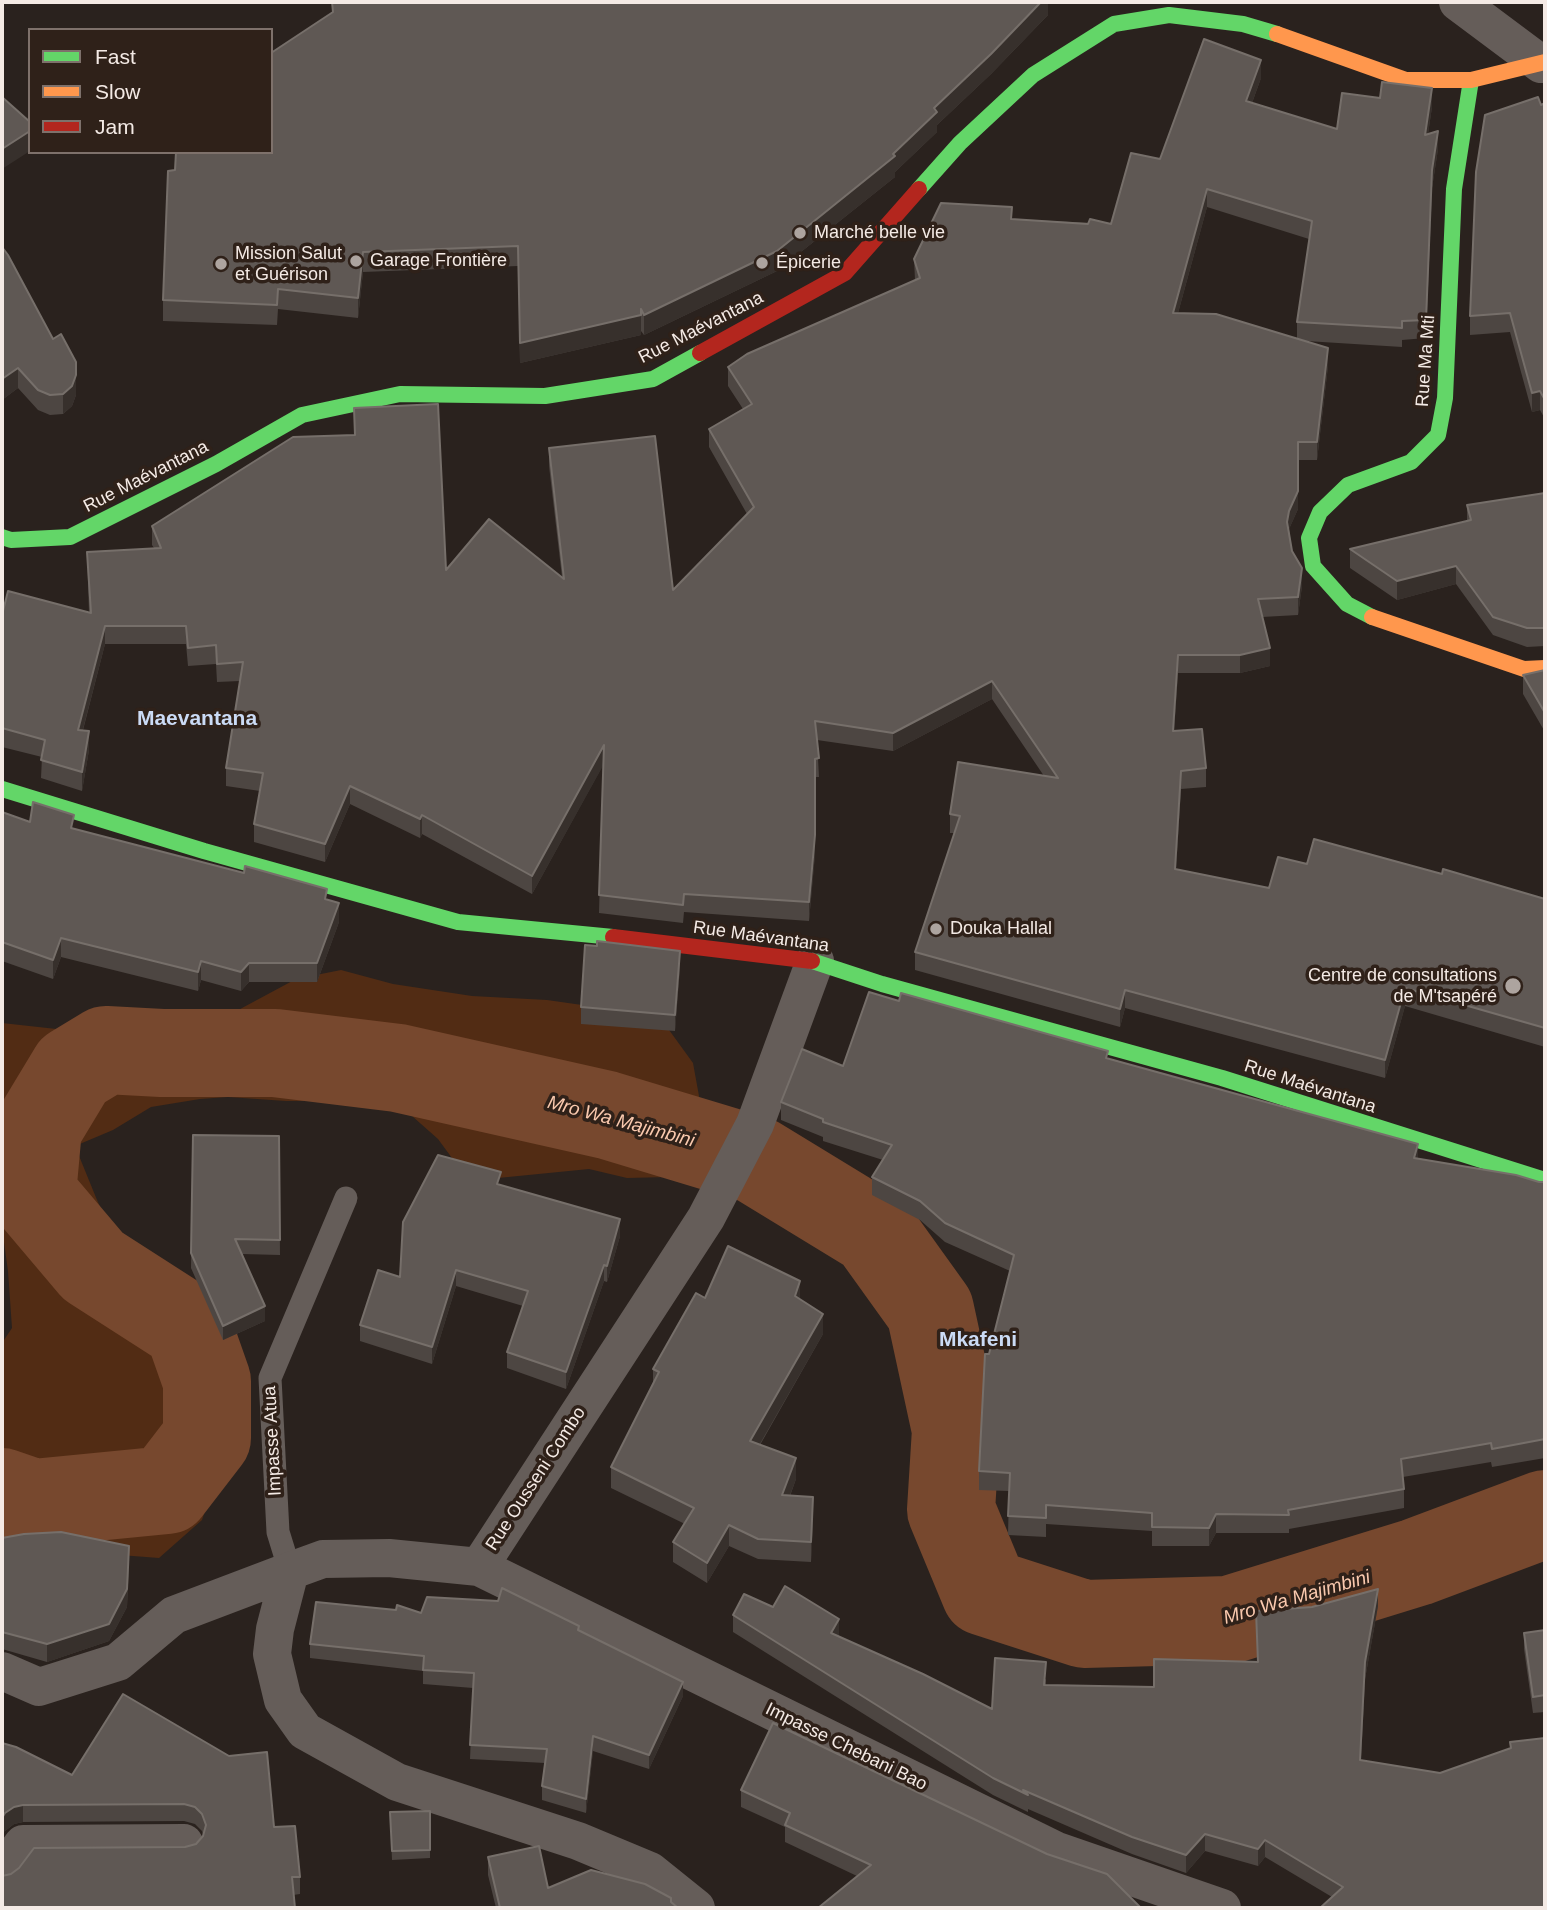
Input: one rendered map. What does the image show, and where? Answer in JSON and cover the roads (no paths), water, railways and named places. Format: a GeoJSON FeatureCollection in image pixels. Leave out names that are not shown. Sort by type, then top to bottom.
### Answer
{"type":"FeatureCollection","features":[{"type":"Feature","properties":{"kind":"street"},"geometry":{"type":"LineString","coordinates":[[1458,2],[1543,63]]}},
{"type":"Feature","properties":{"kind":"street","name":"Rue Maévantana"},"geometry":{"type":"LineString","coordinates":[[2,537],[11,540],[70,537],[216,464],[302,415],[400,394],[545,396],[653,379],[845,273],[960,143],[1024,83],[1114,24],[1170,15],[1243,24],[1309,44],[1406,80],[1471,80],[1543,63]]}},
{"type":"Feature","properties":{"kind":"street","name":"Rue Ma Mti"},"geometry":{"type":"LineString","coordinates":[[1471,80],[1454,190],[1445,398],[1438,435],[1411,463],[1348,485],[1320,512],[1309,538],[1313,566],[1346,604],[1373,617],[1524,669],[1545,668]]}},
{"type":"Feature","properties":{"kind":"street","name":"Rue Maévantana"},"geometry":{"type":"LineString","coordinates":[[2,789],[204,851],[458,922],[589,934],[815,961],[882,984],[1222,1079],[1545,1180]]}},
{"type":"Feature","properties":{"kind":"street","name":"Rue Ousseni Combo"},"geometry":{"type":"LineString","coordinates":[[2,1671],[39,1687],[118,1662],[174,1615],[323,1559],[389,1558],[479,1567],[706,1218],[755,1124],[815,961]]}},
{"type":"Feature","properties":{"kind":"street","name":"Impasse Chebani Bao"},"geometry":{"type":"LineString","coordinates":[[479,1567],[1057,1851],[1222,1908]]}},
{"type":"Feature","properties":{"kind":"street"},"geometry":{"type":"LineString","coordinates":[[290,1571],[275,1629],[272,1654],[283,1700],[305,1731],[397,1782],[578,1841],[650,1871],[696,1908]]}},
{"type":"Feature","properties":{"kind":"street"},"geometry":{"type":"LineString","coordinates":[[2,1872],[23,1844],[184,1843]]}},
{"type":"Feature","properties":{"kind":"lane","name":"Impasse Atua"},"geometry":{"type":"LineString","coordinates":[[290,1571],[278,1532],[270,1378],[346,1198]]}},
{"type":"Feature","properties":{"kind":"waterway","name":"Mro Wa Majimbini"},"geometry":{"type":"LineString","coordinates":[[2,1492],[34,1503],[167,1490],[207,1438],[207,1381],[188,1327],[93,1266],[32,1194],[38,1128],[73,1070],[106,1050],[275,1053],[398,1068],[607,1115],[756,1160],[874,1232],[930,1310],[956,1430],[951,1510],[985,1592],[1084,1624],[1229,1620],[1417,1562],[1545,1514]]}},
{"type":"Feature","properties":{"kind":"place","name":"Marché belle vie"},"geometry":{"type":"Point","coordinates":[800,233]}},
{"type":"Feature","properties":{"kind":"place","name":"Garage Frontière"},"geometry":{"type":"Point","coordinates":[356,261]}},
{"type":"Feature","properties":{"kind":"place","name":"Épicerie"},"geometry":{"type":"Point","coordinates":[762,263]}},
{"type":"Feature","properties":{"kind":"place","name":"Mission Salut et Guérison"},"geometry":{"type":"Point","coordinates":[221,264]}},
{"type":"Feature","properties":{"kind":"place","name":"Douka Hallal"},"geometry":{"type":"Point","coordinates":[936,929]}},
{"type":"Feature","properties":{"kind":"place","name":"Centre de consultations de M'tsapéré"},"geometry":{"type":"Point","coordinates":[1513,986]}},
{"type":"Feature","properties":{"kind":"district","name":"Maevantana"},"geometry":{"type":"Point","coordinates":[197,719]}},
{"type":"Feature","properties":{"kind":"district","name":"Mkafeni"},"geometry":{"type":"Point","coordinates":[978,1340]}}]}
